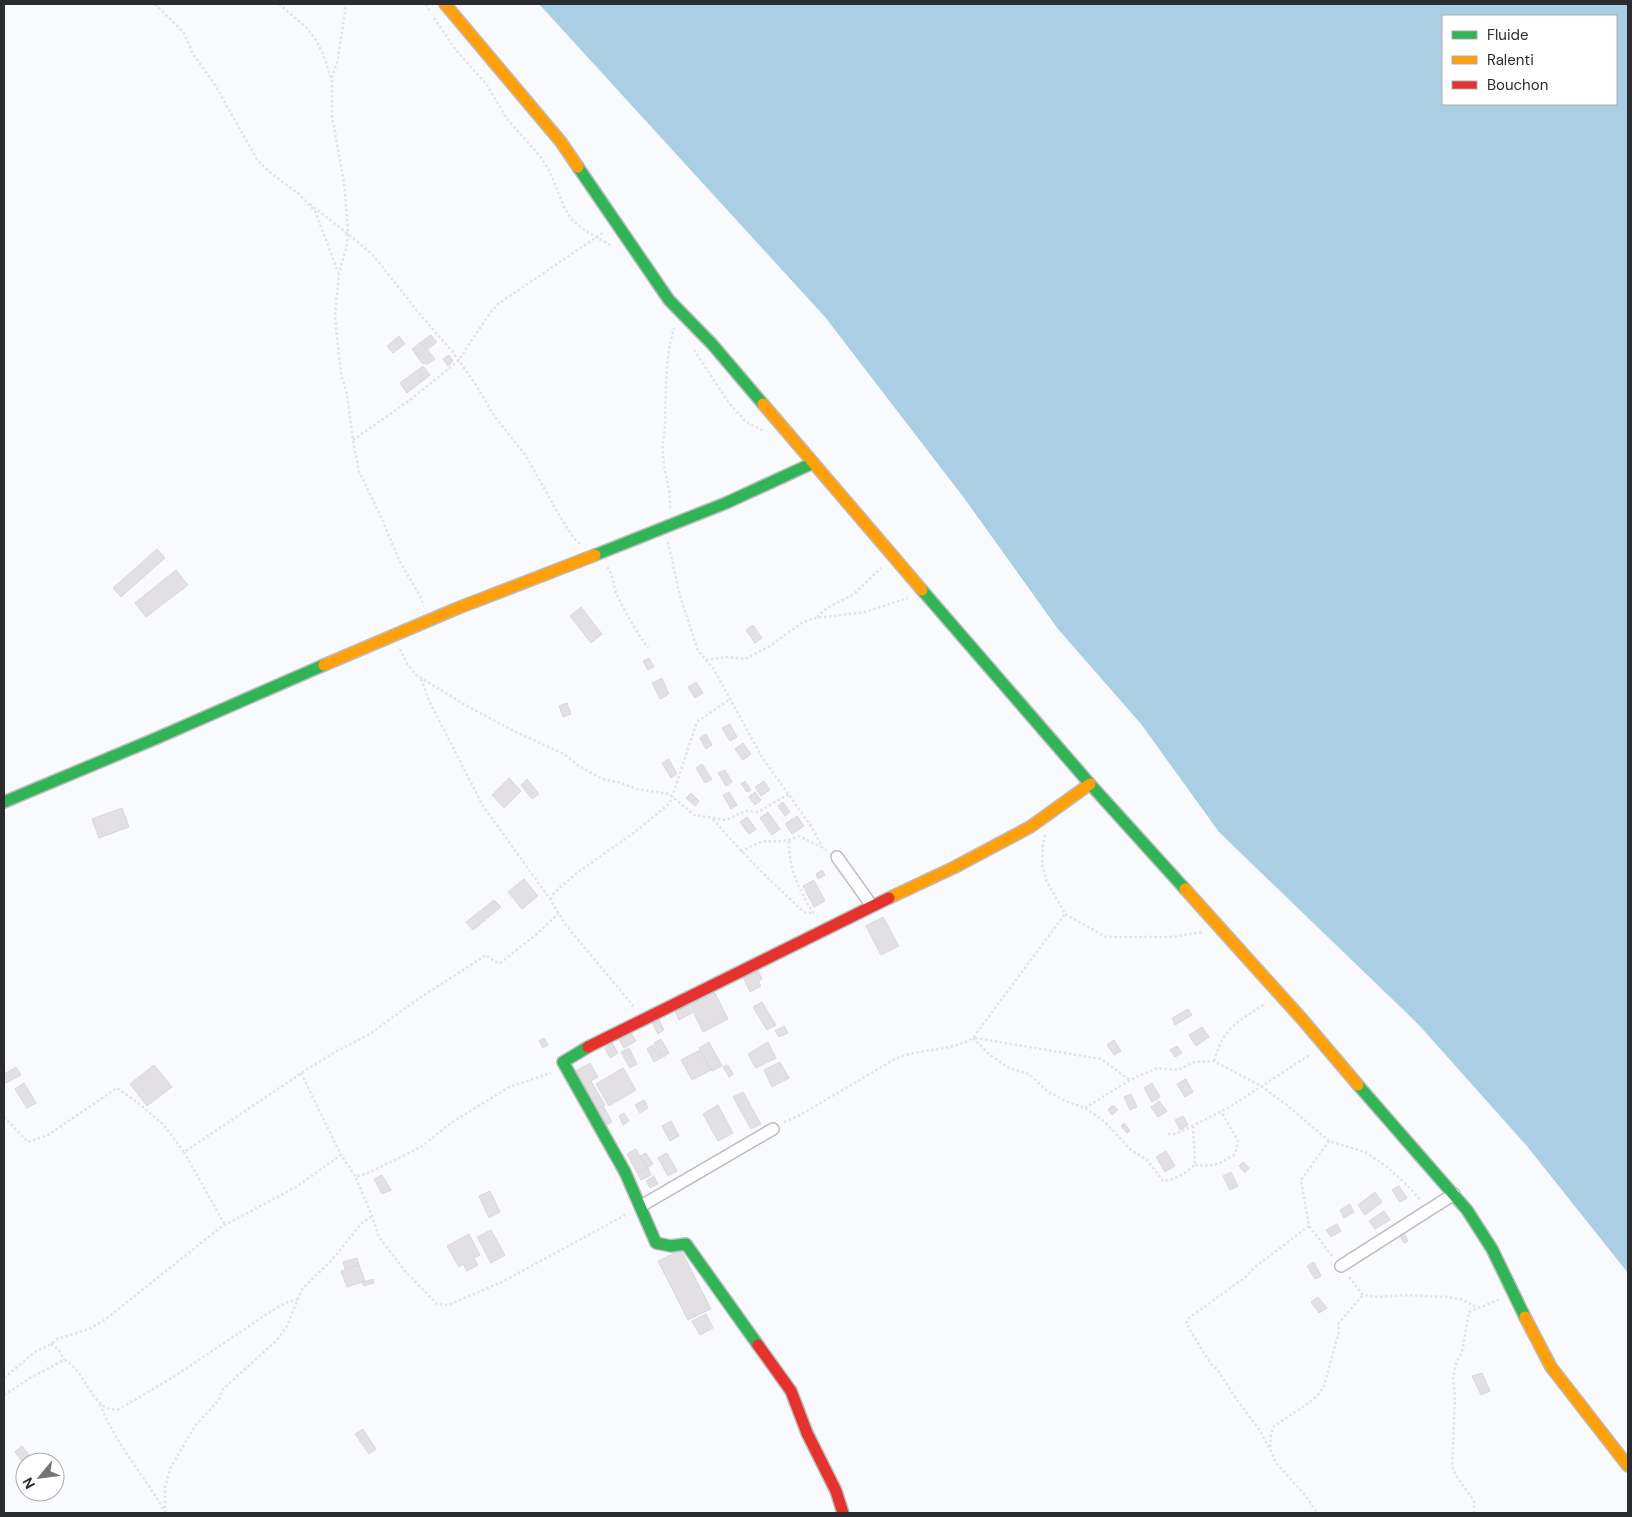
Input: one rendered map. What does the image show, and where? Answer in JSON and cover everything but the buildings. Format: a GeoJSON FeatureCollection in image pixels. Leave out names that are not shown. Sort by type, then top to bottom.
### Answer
{"type":"FeatureCollection","features":[{"type":"Feature","properties":{"kind":"street"},"geometry":{"type":"LineString","coordinates":[[445,4],[561,142],[669,300],[712,344],[1090,784],[1280,994],[1397,1131],[1454,1194],[1492,1248],[1513,1294],[1551,1367],[1628,1466]]}},
{"type":"Feature","properties":{"kind":"street"},"geometry":{"type":"LineString","coordinates":[[4,802],[179,729],[397,633],[668,526],[770,484],[813,463]]}},
{"type":"Feature","properties":{"kind":"street"},"geometry":{"type":"LineString","coordinates":[[843,1513],[836,1491],[807,1432],[791,1391],[686,1244],[672,1247],[656,1243],[625,1172],[564,1062],[587,1047],[955,867],[1016,835],[1090,784]]}},
{"type":"Feature","properties":{"kind":"street"},"geometry":{"type":"LineString","coordinates":[[837,856],[872,906]]}},
{"type":"Feature","properties":{"kind":"street"},"geometry":{"type":"LineString","coordinates":[[641,1206],[773,1129]]}},
{"type":"Feature","properties":{"kind":"street"},"geometry":{"type":"LineString","coordinates":[[1341,1266],[1454,1194]]}},
{"type":"Feature","properties":{"kind":"path"},"geometry":{"type":"LineString","coordinates":[[155,4],[184,33],[193,54],[215,85],[258,161],[374,256],[412,305],[452,351],[476,384],[495,417],[526,456],[573,537],[594,556],[605,563],[612,574],[615,590],[620,601],[648,648]]}},
{"type":"Feature","properties":{"kind":"path"},"geometry":{"type":"LineString","coordinates":[[279,4],[307,28],[316,40],[332,81]]}},
{"type":"Feature","properties":{"kind":"path"},"geometry":{"type":"LineString","coordinates":[[346,4],[338,59],[330,96],[344,183],[348,234],[339,273],[335,324],[341,374],[347,394],[359,471],[400,560],[424,604],[424,622]]}},
{"type":"Feature","properties":{"kind":"path"},"geometry":{"type":"LineString","coordinates":[[426,4],[456,50],[486,85],[507,119],[540,156],[550,172],[565,209],[573,221],[614,247]]}},
{"type":"Feature","properties":{"kind":"path"},"geometry":{"type":"LineString","coordinates":[[310,204],[315,211],[339,273]]}},
{"type":"Feature","properties":{"kind":"path"},"geometry":{"type":"LineString","coordinates":[[353,441],[458,361],[498,304],[598,237],[616,221]]}},
{"type":"Feature","properties":{"kind":"path"},"geometry":{"type":"LineString","coordinates":[[675,324],[671,338],[662,450],[669,494],[668,526],[678,587],[698,651],[713,668],[762,757],[811,826],[822,847]]}},
{"type":"Feature","properties":{"kind":"path"},"geometry":{"type":"LineString","coordinates":[[816,618],[827,608],[854,594],[893,556]]}},
{"type":"Feature","properties":{"kind":"path"},"geometry":{"type":"LineString","coordinates":[[706,660],[727,657],[745,659],[770,646],[803,622],[816,618],[877,609],[907,599],[923,591]]}},
{"type":"Feature","properties":{"kind":"path"},"geometry":{"type":"LineString","coordinates":[[397,633],[398,646],[406,662],[420,678],[493,720],[564,754],[579,766],[602,779],[618,782],[637,789],[669,794],[694,815],[726,820],[744,811],[758,812],[788,794]]}},
{"type":"Feature","properties":{"kind":"path"},"geometry":{"type":"LineString","coordinates":[[420,678],[428,702],[484,806],[550,899],[558,914],[579,942],[634,1006],[643,1020]]}},
{"type":"Feature","properties":{"kind":"path"},"geometry":{"type":"LineString","coordinates":[[550,899],[564,883],[653,819],[670,803],[697,722],[730,699]]}},
{"type":"Feature","properties":{"kind":"path"},"geometry":{"type":"LineString","coordinates":[[1046,816],[1042,864],[1046,880],[1065,914],[1106,937],[1172,937],[1193,935],[1219,928]]}},
{"type":"Feature","properties":{"kind":"path"},"geometry":{"type":"LineString","coordinates":[[712,818],[741,852],[803,911],[813,913]]}},
{"type":"Feature","properties":{"kind":"path"},"geometry":{"type":"LineString","coordinates":[[741,852],[751,846],[767,841],[773,843],[789,841],[799,836],[837,856]]}},
{"type":"Feature","properties":{"kind":"path"},"geometry":{"type":"LineString","coordinates":[[789,841],[788,856],[804,899],[823,930]]}},
{"type":"Feature","properties":{"kind":"path"},"geometry":{"type":"LineString","coordinates":[[184,1152],[335,1052],[370,1034],[414,1000],[486,955],[500,963],[538,933],[558,914]]}},
{"type":"Feature","properties":{"kind":"path"},"geometry":{"type":"LineString","coordinates":[[773,1129],[895,1059],[926,1050],[950,1048],[973,1038],[1065,914]]}},
{"type":"Feature","properties":{"kind":"path"},"geometry":{"type":"LineString","coordinates":[[1214,1061],[1219,1044],[1230,1027],[1280,994]]}},
{"type":"Feature","properties":{"kind":"path"},"geometry":{"type":"LineString","coordinates":[[973,1038],[1102,1059],[1130,1080]]}},
{"type":"Feature","properties":{"kind":"path"},"geometry":{"type":"LineString","coordinates":[[973,1038],[990,1055],[1009,1068],[1029,1074],[1046,1091],[1065,1101],[1085,1108],[1106,1122],[1131,1150],[1147,1160],[1163,1181],[1190,1170],[1195,1164],[1193,1126]]}},
{"type":"Feature","properties":{"kind":"path"},"geometry":{"type":"LineString","coordinates":[[1168,1134],[1176,1134],[1222,1111],[1325,1045]]}},
{"type":"Feature","properties":{"kind":"path"},"geometry":{"type":"LineString","coordinates":[[1085,1108],[1130,1080],[1157,1068],[1178,1070],[1194,1062],[1214,1061],[1261,1086],[1287,1105],[1329,1141],[1365,1152],[1386,1166],[1409,1187],[1429,1210]]}},
{"type":"Feature","properties":{"kind":"path"},"geometry":{"type":"LineString","coordinates":[[356,1177],[407,1155],[421,1147],[440,1131],[509,1087],[547,1076],[564,1062]]}},
{"type":"Feature","properties":{"kind":"path"},"geometry":{"type":"LineString","coordinates":[[301,1074],[341,1155],[356,1177],[379,1237],[394,1258],[438,1304],[448,1305],[502,1282],[641,1206]]}},
{"type":"Feature","properties":{"kind":"path"},"geometry":{"type":"LineString","coordinates":[[4,1117],[28,1142],[48,1135],[117,1088],[164,1125],[184,1152],[225,1225]]}},
{"type":"Feature","properties":{"kind":"path"},"geometry":{"type":"LineString","coordinates":[[1195,1164],[1209,1166],[1220,1164],[1235,1154],[1238,1141],[1222,1111]]}},
{"type":"Feature","properties":{"kind":"path"},"geometry":{"type":"LineString","coordinates":[[1329,1141],[1301,1180],[1309,1226],[1363,1295],[1378,1297],[1408,1295],[1446,1297],[1461,1299],[1478,1308]]}},
{"type":"Feature","properties":{"kind":"path"},"geometry":{"type":"LineString","coordinates":[[4,1378],[35,1352],[59,1338],[89,1329],[106,1320],[225,1225],[296,1187],[341,1155]]}},
{"type":"Feature","properties":{"kind":"path"},"geometry":{"type":"LineString","coordinates":[[165,1512],[165,1486],[171,1467],[195,1426],[219,1400],[222,1390],[277,1340],[287,1326],[302,1289],[331,1261],[362,1223],[372,1216]]}},
{"type":"Feature","properties":{"kind":"path"},"geometry":{"type":"LineString","coordinates":[[1309,1226],[1255,1267],[1247,1276],[1189,1318],[1186,1323],[1211,1364],[1218,1369],[1237,1400],[1261,1432],[1277,1464],[1305,1495],[1317,1513]]}},
{"type":"Feature","properties":{"kind":"path"},"geometry":{"type":"LineString","coordinates":[[1474,1513],[1474,1501],[1455,1474],[1452,1466],[1456,1397],[1454,1377],[1457,1361],[1462,1352],[1470,1312],[1513,1294]]}},
{"type":"Feature","properties":{"kind":"path"},"geometry":{"type":"LineString","coordinates":[[1270,1450],[1274,1426],[1306,1405],[1324,1386],[1339,1331],[1338,1324],[1363,1295]]}},
{"type":"Feature","properties":{"kind":"path"},"geometry":{"type":"LineString","coordinates":[[51,1344],[59,1350],[64,1360],[74,1367],[99,1402],[103,1406],[115,1410],[126,1406],[213,1352],[273,1310],[298,1298]]}},
{"type":"Feature","properties":{"kind":"path"},"geometry":{"type":"LineString","coordinates":[[4,1395],[30,1378],[64,1360]]}},
{"type":"Feature","properties":{"kind":"path"},"geometry":{"type":"LineString","coordinates":[[99,1402],[119,1443],[165,1512]]}},
{"type":"Feature","properties":{"kind":"water"},"geometry":{"type":"Polygon","coordinates":[[[539,4],[1628,4],[1628,1273],[1526,1145],[1418,1024],[1219,832],[1141,724],[1058,629],[964,498],[825,317],[539,4]]]}},
{"type":"Feature","properties":{"kind":"traffic: fast"},"geometry":{"type":"LineString","coordinates":[[578,167],[669,300],[712,344],[763,404]]}},
{"type":"Feature","properties":{"kind":"traffic: fast"},"geometry":{"type":"LineString","coordinates":[[595,555],[726,503],[813,463]]}},
{"type":"Feature","properties":{"kind":"traffic: fast"},"geometry":{"type":"LineString","coordinates":[[922,590],[1090,784],[1185,889]]}},
{"type":"Feature","properties":{"kind":"traffic: fast"},"geometry":{"type":"LineString","coordinates":[[4,802],[324,665]]}},
{"type":"Feature","properties":{"kind":"traffic: fast"},"geometry":{"type":"LineString","coordinates":[[588,1047],[563,1062],[625,1172],[656,1243],[671,1246],[686,1244],[758,1345]]}},
{"type":"Feature","properties":{"kind":"traffic: fast"},"geometry":{"type":"LineString","coordinates":[[1358,1085],[1467,1210],[1492,1249],[1525,1317]]}},
{"type":"Feature","properties":{"kind":"traffic: slow"},"geometry":{"type":"LineString","coordinates":[[445,4],[561,142],[578,167]]}},
{"type":"Feature","properties":{"kind":"traffic: slow"},"geometry":{"type":"LineString","coordinates":[[763,404],[922,590]]}},
{"type":"Feature","properties":{"kind":"traffic: slow"},"geometry":{"type":"LineString","coordinates":[[324,665],[458,608],[595,555]]}},
{"type":"Feature","properties":{"kind":"traffic: slow"},"geometry":{"type":"LineString","coordinates":[[889,898],[955,867],[1030,827],[1090,784]]}},
{"type":"Feature","properties":{"kind":"traffic: slow"},"geometry":{"type":"LineString","coordinates":[[1185,889],[1302,1019],[1358,1085]]}},
{"type":"Feature","properties":{"kind":"traffic: slow"},"geometry":{"type":"LineString","coordinates":[[1525,1317],[1551,1367],[1628,1466]]}},
{"type":"Feature","properties":{"kind":"traffic: jam"},"geometry":{"type":"LineString","coordinates":[[588,1047],[889,898]]}},
{"type":"Feature","properties":{"kind":"traffic: jam"},"geometry":{"type":"LineString","coordinates":[[758,1345],[791,1391],[807,1433],[836,1491],[843,1513]]}}]}
